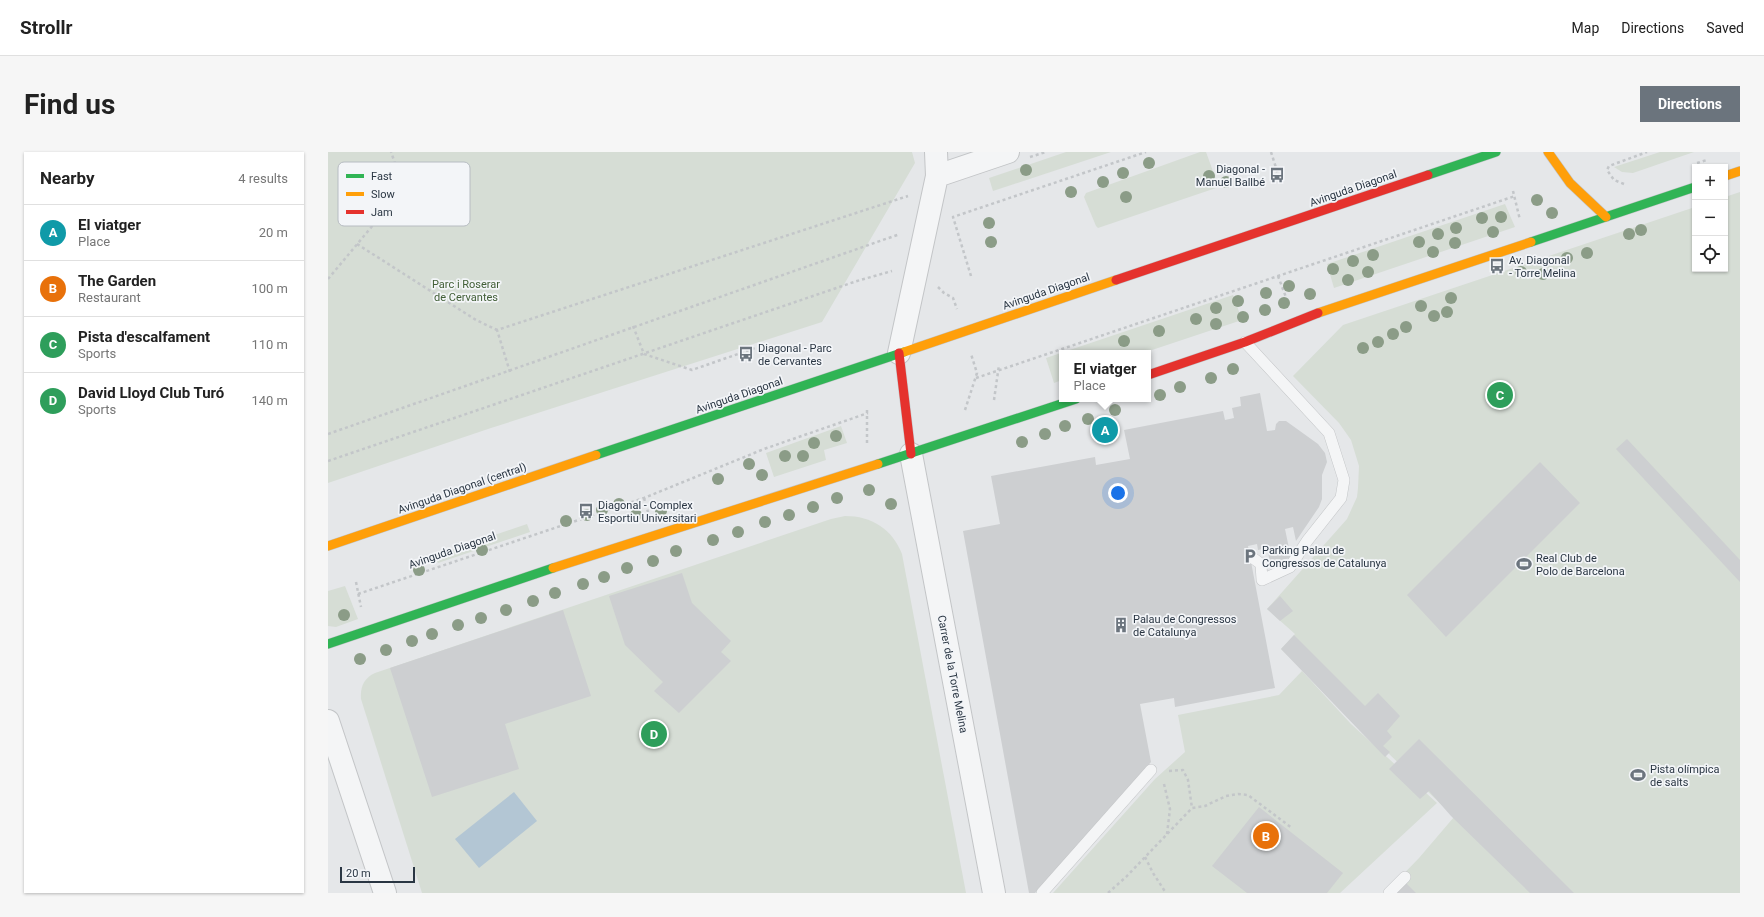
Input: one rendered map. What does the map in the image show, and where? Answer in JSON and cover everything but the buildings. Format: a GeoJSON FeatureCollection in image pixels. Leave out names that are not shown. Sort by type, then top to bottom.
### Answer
{"type":"FeatureCollection","features":[{"type":"Feature","properties":{"kind":"main road","name":"Avinguda Diagonal"},"geometry":{"type":"LineString","coordinates":[[604,453],[1496,152]]}},
{"type":"Feature","properties":{"kind":"main road"},"geometry":{"type":"LineString","coordinates":[[1548,152],[1570,183],[1606,217]]}},
{"type":"Feature","properties":{"kind":"main road"},"geometry":{"type":"LineString","coordinates":[[1728,175],[1740,171]]}},
{"type":"Feature","properties":{"kind":"main road"},"geometry":{"type":"LineString","coordinates":[[1151,374],[1245,342],[1295,321],[1692,188]]}},
{"type":"Feature","properties":{"kind":"main road"},"geometry":{"type":"LineString","coordinates":[[899,353],[911,454]]}},
{"type":"Feature","properties":{"kind":"main road"},"geometry":{"type":"LineString","coordinates":[[328,644],[662,532],[911,454],[1067,402]]}},
{"type":"Feature","properties":{"kind":"main road","name":"Avinguda Diagonal (central)"},"geometry":{"type":"LineString","coordinates":[[328,546],[604,453]]}},
{"type":"Feature","properties":{"kind":"street"},"geometry":{"type":"LineString","coordinates":[[899,353],[937,176],[938,161],[936,152]]}},
{"type":"Feature","properties":{"kind":"street"},"geometry":{"type":"LineString","coordinates":[[937,176],[1008,152]]}},
{"type":"Feature","properties":{"kind":"street","name":"Carrer de la Torre Melina"},"geometry":{"type":"LineString","coordinates":[[911,454],[994,893]]}},
{"type":"Feature","properties":{"kind":"street"},"geometry":{"type":"LineString","coordinates":[[328,721],[385,893]]}},
{"type":"Feature","properties":{"kind":"lane"},"geometry":{"type":"LineString","coordinates":[[1245,342],[1329,433],[1344,480],[1341,498],[1307,541],[1290,567],[1262,580],[1261,564],[1250,556]]}},
{"type":"Feature","properties":{"kind":"lane"},"geometry":{"type":"LineString","coordinates":[[1042,893],[1151,770]]}},
{"type":"Feature","properties":{"kind":"lane"},"geometry":{"type":"LineString","coordinates":[[1390,893],[1405,877]]}},
{"type":"Feature","properties":{"kind":"path"},"geometry":{"type":"LineString","coordinates":[[392,152],[395,162]]}},
{"type":"Feature","properties":{"kind":"path"},"geometry":{"type":"LineString","coordinates":[[971,276],[953,218],[1146,152]]}},
{"type":"Feature","properties":{"kind":"path"},"geometry":{"type":"LineString","coordinates":[[1271,152],[1278,174]]}},
{"type":"Feature","properties":{"kind":"path"},"geometry":{"type":"LineString","coordinates":[[1628,185],[1614,180],[1607,170],[1609,166],[1647,152]]}},
{"type":"Feature","properties":{"kind":"path"},"geometry":{"type":"LineString","coordinates":[[1696,163],[1711,158]]}},
{"type":"Feature","properties":{"kind":"path"},"geometry":{"type":"LineString","coordinates":[[1513,191],[1521,225]]}},
{"type":"Feature","properties":{"kind":"path"},"geometry":{"type":"LineString","coordinates":[[357,244],[476,320],[497,330],[911,194]]}},
{"type":"Feature","properties":{"kind":"path"},"geometry":{"type":"LineString","coordinates":[[976,378],[1514,196]]}},
{"type":"Feature","properties":{"kind":"path"},"geometry":{"type":"LineString","coordinates":[[328,279],[372,226]]}},
{"type":"Feature","properties":{"kind":"path"},"geometry":{"type":"LineString","coordinates":[[328,434],[510,372],[633,326],[901,233]]}},
{"type":"Feature","properties":{"kind":"path"},"geometry":{"type":"LineString","coordinates":[[328,461],[857,281],[898,269]]}},
{"type":"Feature","properties":{"kind":"path"},"geometry":{"type":"LineString","coordinates":[[1278,276],[1287,301]]}},
{"type":"Feature","properties":{"kind":"path"},"geometry":{"type":"LineString","coordinates":[[633,326],[644,354]]}},
{"type":"Feature","properties":{"kind":"path"},"geometry":{"type":"LineString","coordinates":[[497,330],[510,372]]}},
{"type":"Feature","properties":{"kind":"path"},"geometry":{"type":"LineString","coordinates":[[644,354],[692,370],[758,347]]}},
{"type":"Feature","properties":{"kind":"path"},"geometry":{"type":"LineString","coordinates":[[993,407],[999,365]]}},
{"type":"Feature","properties":{"kind":"path"},"geometry":{"type":"LineString","coordinates":[[965,411],[977,373]]}},
{"type":"Feature","properties":{"kind":"path","name":"Avinguda Diagonal"},"geometry":{"type":"LineString","coordinates":[[358,594],[644,498],[764,449],[867,412],[867,448]]}},
{"type":"Feature","properties":{"kind":"path"},"geometry":{"type":"LineString","coordinates":[[356,582],[362,612]]}},
{"type":"Feature","properties":{"kind":"path"},"geometry":{"type":"LineString","coordinates":[[1167,772],[1176,769],[1183,770],[1188,780],[1192,808]]}},
{"type":"Feature","properties":{"kind":"path"},"geometry":{"type":"LineString","coordinates":[[1164,778],[1170,809],[1167,835]]}},
{"type":"Feature","properties":{"kind":"path"},"geometry":{"type":"LineString","coordinates":[[1108,893],[1192,808],[1205,806],[1226,796],[1238,794],[1248,795],[1292,828]]}},
{"type":"Feature","properties":{"kind":"path"},"geometry":{"type":"LineString","coordinates":[[1145,857],[1166,893]]}},
{"type":"Feature","properties":{"kind":"green space","name":"Parc i Roserar de Cervantes"},"geometry":{"type":"Polygon","coordinates":[[[328,152],[912,152],[915,163],[822,322],[491,428],[328,483],[328,152]]]}},
{"type":"Feature","properties":{"kind":"green space"},"geometry":{"type":"Polygon","coordinates":[[[1066,152],[1111,152],[993,191],[989,178],[1066,152]]]}},
{"type":"Feature","properties":{"kind":"green space"},"geometry":{"type":"Polygon","coordinates":[[[1200,152],[1206,152],[1218,185],[1216,188],[1098,228],[1096,226],[1084,197],[1086,193],[1200,152]]]}},
{"type":"Feature","properties":{"kind":"green space"},"geometry":{"type":"Polygon","coordinates":[[[1660,152],[1694,152],[1633,173],[1622,172],[1614,167],[1660,152]]]}},
{"type":"Feature","properties":{"kind":"green space","name":"Real Club de Polo de Barcelona"},"geometry":{"type":"Polygon","coordinates":[[[1740,192],[1740,893],[1385,893],[1419,858],[1454,817],[1281,649],[1295,634],[1267,609],[1347,519],[1357,497],[1359,466],[1351,440],[1339,423],[1293,376],[1343,325],[1692,208],[1692,272],[1728,272],[1728,196],[1740,192]]]}},
{"type":"Feature","properties":{"kind":"green space"},"geometry":{"type":"Polygon","coordinates":[[[1505,204],[1515,227],[1334,288],[1327,264],[1505,204]]]}},
{"type":"Feature","properties":{"kind":"green space"},"geometry":{"type":"Polygon","coordinates":[[[1233,295],[1242,320],[1151,350],[1070,350],[1233,295]]]}},
{"type":"Feature","properties":{"kind":"green space"},"geometry":{"type":"Polygon","coordinates":[[[1059,354],[1059,381],[1054,383],[1046,358],[1059,354]]]}},
{"type":"Feature","properties":{"kind":"green space"},"geometry":{"type":"Polygon","coordinates":[[[841,426],[847,443],[824,450],[826,460],[774,477],[766,453],[841,426]]]}},
{"type":"Feature","properties":{"kind":"green space"},"geometry":{"type":"Polygon","coordinates":[[[845,516],[864,518],[880,526],[893,538],[902,554],[966,893],[422,893],[361,699],[362,687],[368,677],[375,673],[831,519],[845,516]]]}},
{"type":"Feature","properties":{"kind":"green space"},"geometry":{"type":"Polygon","coordinates":[[[527,524],[530,532],[438,563],[435,555],[527,524]]]}},
{"type":"Feature","properties":{"kind":"green space"},"geometry":{"type":"Polygon","coordinates":[[[345,586],[358,619],[336,627],[328,626],[328,591],[345,586]]]}},
{"type":"Feature","properties":{"kind":"green space"},"geometry":{"type":"Polygon","coordinates":[[[1302,671],[1351,724],[1437,803],[1340,893],[1053,893],[1155,779],[1185,752],[1178,715],[1279,695],[1302,671]]]}},
{"type":"Feature","properties":{"kind":"water"},"geometry":{"type":"Polygon","coordinates":[[[514,792],[537,821],[479,868],[455,839],[514,792]]]}},
{"type":"Feature","properties":{"kind":"traffic: fast"},"geometry":{"type":"LineString","coordinates":[[1428,175],[1496,152]]}},
{"type":"Feature","properties":{"kind":"traffic: fast"},"geometry":{"type":"LineString","coordinates":[[1531,242],[1692,188]]}},
{"type":"Feature","properties":{"kind":"traffic: fast"},"geometry":{"type":"LineString","coordinates":[[596,455],[904,352]]}},
{"type":"Feature","properties":{"kind":"traffic: fast"},"geometry":{"type":"LineString","coordinates":[[878,464],[1067,402]]}},
{"type":"Feature","properties":{"kind":"traffic: fast"},"geometry":{"type":"LineString","coordinates":[[328,644],[553,568]]}},
{"type":"Feature","properties":{"kind":"traffic: slow"},"geometry":{"type":"LineString","coordinates":[[1548,152],[1570,183],[1606,217]]}},
{"type":"Feature","properties":{"kind":"traffic: slow"},"geometry":{"type":"LineString","coordinates":[[1728,175],[1740,171]]}},
{"type":"Feature","properties":{"kind":"traffic: slow"},"geometry":{"type":"LineString","coordinates":[[1318,313],[1531,242]]}},
{"type":"Feature","properties":{"kind":"traffic: slow"},"geometry":{"type":"LineString","coordinates":[[904,352],[1116,280]]}},
{"type":"Feature","properties":{"kind":"traffic: slow"},"geometry":{"type":"LineString","coordinates":[[328,546],[596,455]]}},
{"type":"Feature","properties":{"kind":"traffic: slow"},"geometry":{"type":"LineString","coordinates":[[553,568],[878,464]]}},
{"type":"Feature","properties":{"kind":"traffic: jam"},"geometry":{"type":"LineString","coordinates":[[1116,280],[1428,175]]}},
{"type":"Feature","properties":{"kind":"traffic: jam"},"geometry":{"type":"LineString","coordinates":[[1151,374],[1245,342],[1318,313]]}},
{"type":"Feature","properties":{"kind":"traffic: jam"},"geometry":{"type":"LineString","coordinates":[[899,353],[911,454]]}},
{"type":"Feature","properties":{"kind":"place","name":"Diagonal - Manuel Ballbé"},"geometry":{"type":"Point","coordinates":[1277,175]}},
{"type":"Feature","properties":{"kind":"place","name":"Av. Diagonal - Torre Melina"},"geometry":{"type":"Point","coordinates":[1497,266]}},
{"type":"Feature","properties":{"kind":"place","name":"Diagonal - Parc de Cervantes"},"geometry":{"type":"Point","coordinates":[746,354]}},
{"type":"Feature","properties":{"kind":"place","name":"Pista d'escalfament"},"geometry":{"type":"Point","coordinates":[1500,395]}},
{"type":"Feature","properties":{"kind":"place","name":"El viatger"},"geometry":{"type":"Point","coordinates":[1105,430]}},
{"type":"Feature","properties":{"kind":"place","name":"Diagonal - Complex Esportiu Universitari"},"geometry":{"type":"Point","coordinates":[586,511]}},
{"type":"Feature","properties":{"kind":"place","name":"Parking Palau de Congressos de Catalunya"},"geometry":{"type":"Point","coordinates":[1250,556]}},
{"type":"Feature","properties":{"kind":"place","name":"Real Club de Polo de Barcelona"},"geometry":{"type":"Point","coordinates":[1524,564]}},
{"type":"Feature","properties":{"kind":"place","name":"Palau de Congressos de Catalunya"},"geometry":{"type":"Point","coordinates":[1121,625]}},
{"type":"Feature","properties":{"kind":"place","name":"David Lloyd Club Turó"},"geometry":{"type":"Point","coordinates":[654,734]}},
{"type":"Feature","properties":{"kind":"place","name":"Pista olímpica de salts"},"geometry":{"type":"Point","coordinates":[1638,775]}},
{"type":"Feature","properties":{"kind":"place","name":"The Garden"},"geometry":{"type":"Point","coordinates":[1266,836]}}]}
